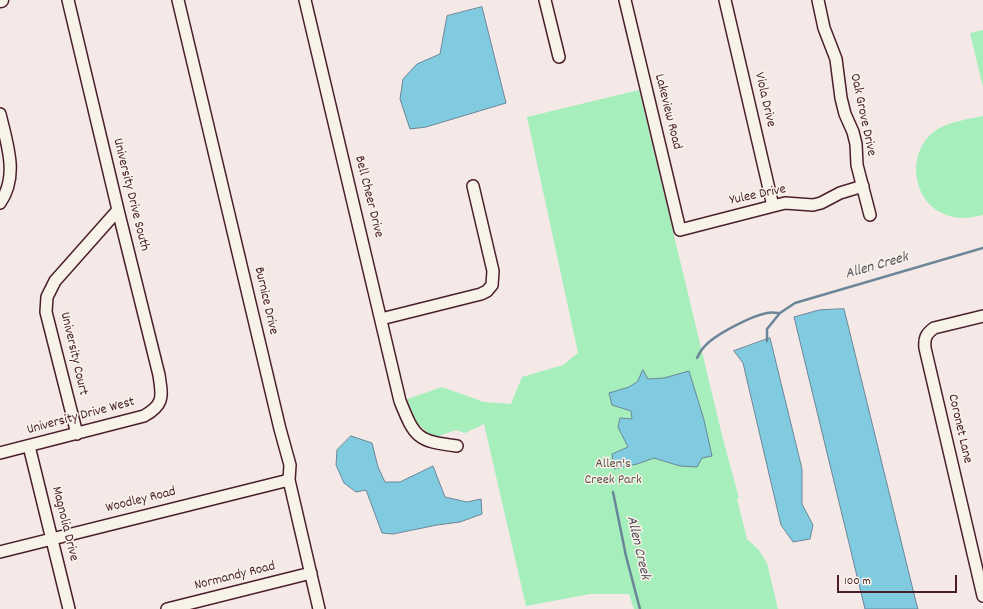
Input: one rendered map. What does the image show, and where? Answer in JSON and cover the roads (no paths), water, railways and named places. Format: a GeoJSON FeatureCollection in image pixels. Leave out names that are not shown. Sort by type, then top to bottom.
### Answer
{"type":"FeatureCollection","features":[{"type":"Feature","properties":{"kind":"street","name":"University Drive South"},"geometry":{"type":"LineString","coordinates":[[68,0],[159,375],[162,397]]}},
{"type":"Feature","properties":{"kind":"street","name":"Burnice Drive"},"geometry":{"type":"LineString","coordinates":[[178,0],[278,421],[287,451],[290,465],[289,480],[319,609]]}},
{"type":"Feature","properties":{"kind":"street","name":"Bell Cheer Drive"},"geometry":{"type":"LineString","coordinates":[[305,0],[400,401],[409,425],[421,439],[457,446]]}},
{"type":"Feature","properties":{"kind":"street"},"geometry":{"type":"LineString","coordinates":[[545,0],[559,57]]}},
{"type":"Feature","properties":{"kind":"street","name":"Lakeview Road"},"geometry":{"type":"LineString","coordinates":[[625,0],[680,230]]}},
{"type":"Feature","properties":{"kind":"street","name":"Viola Drive"},"geometry":{"type":"LineString","coordinates":[[725,0],[774,206]]}},
{"type":"Feature","properties":{"kind":"street","name":"Oak Grove Drive"},"geometry":{"type":"LineString","coordinates":[[818,0],[824,28],[836,59],[841,98],[845,114],[853,132],[856,144],[857,165],[870,214]]}},
{"type":"Feature","properties":{"kind":"street"},"geometry":{"type":"LineString","coordinates":[[0,114],[10,159],[10,177],[5,196],[0,203]]}},
{"type":"Feature","properties":{"kind":"street"},"geometry":{"type":"LineString","coordinates":[[381,319],[481,294],[487,291],[492,285],[493,270],[473,186]]}},
{"type":"Feature","properties":{"kind":"street","name":"Yulee Drive"},"geometry":{"type":"LineString","coordinates":[[680,230],[784,203],[813,205],[840,193],[863,186]]}},
{"type":"Feature","properties":{"kind":"street","name":"University Court"},"geometry":{"type":"LineString","coordinates":[[77,434],[46,312],[47,297],[55,281],[118,210]]}},
{"type":"Feature","properties":{"kind":"street","name":"Coronet Lane"},"geometry":{"type":"LineString","coordinates":[[983,316],[934,328],[924,339],[983,596]]}},
{"type":"Feature","properties":{"kind":"street","name":"University Drive West"},"geometry":{"type":"LineString","coordinates":[[0,453],[144,416],[154,410],[162,397]]}},
{"type":"Feature","properties":{"kind":"street","name":"Magnolia Drive"},"geometry":{"type":"LineString","coordinates":[[29,446],[69,609]]}},
{"type":"Feature","properties":{"kind":"street","name":"Woodley Road"},"geometry":{"type":"LineString","coordinates":[[0,552],[289,480]]}},
{"type":"Feature","properties":{"kind":"street","name":"Normandy Road"},"geometry":{"type":"LineString","coordinates":[[167,609],[310,573]]}},
{"type":"Feature","properties":{"kind":"water"},"geometry":{"type":"Polygon","coordinates":[[[482,7],[506,103],[426,127],[410,129],[400,99],[403,79],[417,64],[440,54],[447,16],[482,7]]]}},
{"type":"Feature","properties":{"kind":"water"},"geometry":{"type":"Polygon","coordinates":[[[844,309],[918,609],[865,609],[794,317],[819,310],[844,309]]]}},
{"type":"Feature","properties":{"kind":"water"},"geometry":{"type":"Polygon","coordinates":[[[770,338],[802,469],[802,504],[813,525],[810,539],[793,542],[781,525],[743,363],[734,351],[770,338]]]}},
{"type":"Feature","properties":{"kind":"water"},"geometry":{"type":"Polygon","coordinates":[[[643,370],[648,379],[664,378],[689,371],[704,420],[712,456],[702,458],[697,467],[680,466],[654,458],[637,464],[614,469],[612,454],[628,447],[618,427],[620,418],[632,419],[631,411],[612,405],[609,393],[629,387],[637,382],[643,370]]]}},
{"type":"Feature","properties":{"kind":"water"},"geometry":{"type":"Polygon","coordinates":[[[351,436],[372,443],[378,467],[385,482],[400,482],[433,466],[445,497],[467,502],[481,499],[482,514],[460,522],[393,534],[382,533],[366,490],[356,492],[344,483],[336,465],[337,450],[351,436]]]}},
{"type":"Feature","properties":{"kind":"waterway","name":"Allen Creek"},"geometry":{"type":"LineString","coordinates":[[767,341],[767,329],[780,313],[795,303],[983,248]]}},
{"type":"Feature","properties":{"kind":"waterway","name":"Allen Creek"},"geometry":{"type":"LineString","coordinates":[[697,358],[702,349],[709,342],[733,327],[760,315],[780,313]]}},
{"type":"Feature","properties":{"kind":"waterway","name":"Allen Creek"},"geometry":{"type":"LineString","coordinates":[[613,492],[626,556],[640,609]]}},
{"type":"Feature","properties":{"kind":"park label","name":"Allen's Creek Park"},"geometry":{"type":"Point","coordinates":[613,474]}}]}
